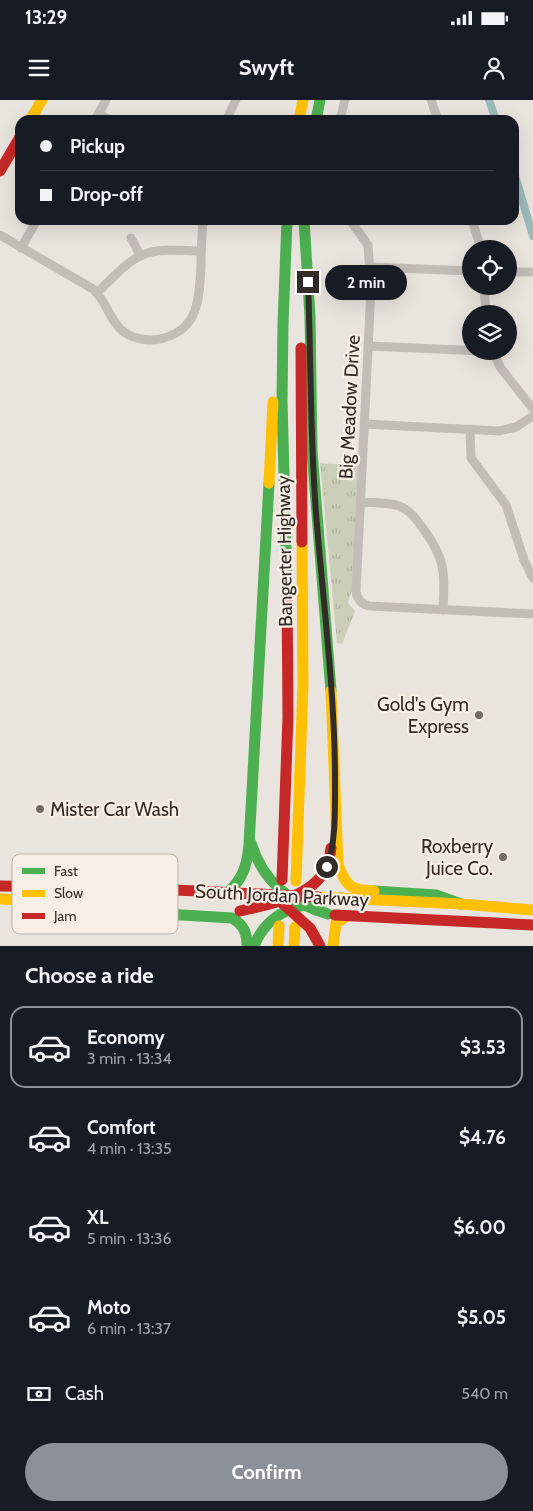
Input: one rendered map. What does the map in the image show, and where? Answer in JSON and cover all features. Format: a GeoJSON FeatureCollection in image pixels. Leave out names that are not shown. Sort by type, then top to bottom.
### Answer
{"type":"FeatureCollection","features":[{"type":"Feature","properties":{"kind":"main road"},"geometry":{"type":"LineString","coordinates":[[33,115],[42,100]]}},
{"type":"Feature","properties":{"kind":"main road"},"geometry":{"type":"LineString","coordinates":[[300,115],[303,100]]}},
{"type":"Feature","properties":{"kind":"main road"},"geometry":{"type":"LineString","coordinates":[[317,115],[320,100]]}},
{"type":"Feature","properties":{"kind":"main road"},"geometry":{"type":"LineString","coordinates":[[0,171],[15,146]]}},
{"type":"Feature","properties":{"kind":"main road","name":"Bangerter Highway"},"geometry":{"type":"LineString","coordinates":[[282,880],[289,705],[282,409],[282,334],[287,225]]}},
{"type":"Feature","properties":{"kind":"main road"},"geometry":{"type":"LineString","coordinates":[[304,225],[309,287],[312,451],[332,698],[338,866],[343,878],[351,888],[362,892],[436,895],[461,904]]}},
{"type":"Feature","properties":{"kind":"main road","name":"Bangerter Highway"},"geometry":{"type":"LineString","coordinates":[[296,881],[303,684],[299,404],[304,225]]}},
{"type":"Feature","properties":{"kind":"main road"},"geometry":{"type":"LineString","coordinates":[[228,892],[242,878],[250,837],[271,432],[285,254]]}},
{"type":"Feature","properties":{"kind":"main road"},"geometry":{"type":"LineString","coordinates":[[254,946],[258,933],[266,923],[288,903],[316,883],[327,867],[331,855],[335,807]]}},
{"type":"Feature","properties":{"kind":"main road"},"geometry":{"type":"LineString","coordinates":[[250,837],[255,858],[288,903],[313,931],[320,946]]}},
{"type":"Feature","properties":{"kind":"main road","name":"South Jordan Parkway"},"geometry":{"type":"LineString","coordinates":[[178,890],[267,894],[288,903],[328,914],[347,916],[533,925]]}},
{"type":"Feature","properties":{"kind":"main road"},"geometry":{"type":"LineString","coordinates":[[304,906],[342,898]]}},
{"type":"Feature","properties":{"kind":"main road","name":"South Jordan Parkway"},"geometry":{"type":"LineString","coordinates":[[178,907],[240,911],[288,903],[342,898],[533,910]]}},
{"type":"Feature","properties":{"kind":"main road"},"geometry":{"type":"LineString","coordinates":[[288,903],[328,914]]}},
{"type":"Feature","properties":{"kind":"main road"},"geometry":{"type":"LineString","coordinates":[[178,915],[232,918],[239,921],[247,935],[247,946]]}},
{"type":"Feature","properties":{"kind":"main road"},"geometry":{"type":"LineString","coordinates":[[333,946],[336,923],[347,916]]}},
{"type":"Feature","properties":{"kind":"main road"},"geometry":{"type":"LineString","coordinates":[[278,946],[280,926]]}},
{"type":"Feature","properties":{"kind":"main road"},"geometry":{"type":"LineString","coordinates":[[294,946],[295,927]]}},
{"type":"Feature","properties":{"kind":"street"},"geometry":{"type":"LineString","coordinates":[[98,115],[106,100]]}},
{"type":"Feature","properties":{"kind":"street"},"geometry":{"type":"LineString","coordinates":[[341,115],[345,100]]}},
{"type":"Feature","properties":{"kind":"street"},"geometry":{"type":"LineString","coordinates":[[431,100],[436,115]]}},
{"type":"Feature","properties":{"kind":"street"},"geometry":{"type":"LineString","coordinates":[[228,115],[235,101]]}},
{"type":"Feature","properties":{"kind":"street"},"geometry":{"type":"LineString","coordinates":[[21,248],[34,225]]}},
{"type":"Feature","properties":{"kind":"street"},"geometry":{"type":"LineString","coordinates":[[0,236],[98,293],[113,321],[123,331],[141,339],[155,340],[168,337],[185,327],[195,313],[199,294],[203,225]]}},
{"type":"Feature","properties":{"kind":"street","name":"Big Meadow Drive"},"geometry":{"type":"LineString","coordinates":[[353,225],[368,246],[372,294],[356,591],[360,601],[369,606],[443,610]]}},
{"type":"Feature","properties":{"kind":"street"},"geometry":{"type":"LineString","coordinates":[[474,225],[478,240]]}},
{"type":"Feature","properties":{"kind":"street"},"geometry":{"type":"LineString","coordinates":[[131,238],[140,255]]}},
{"type":"Feature","properties":{"kind":"street"},"geometry":{"type":"LineString","coordinates":[[98,293],[125,265],[140,255],[160,250],[201,251]]}},
{"type":"Feature","properties":{"kind":"street"},"geometry":{"type":"LineString","coordinates":[[370,267],[462,271]]}},
{"type":"Feature","properties":{"kind":"street"},"geometry":{"type":"LineString","coordinates":[[517,272],[533,272]]}},
{"type":"Feature","properties":{"kind":"street"},"geometry":{"type":"LineString","coordinates":[[369,346],[462,350]]}},
{"type":"Feature","properties":{"kind":"street"},"geometry":{"type":"LineString","coordinates":[[497,360],[500,367],[533,409]]}},
{"type":"Feature","properties":{"kind":"street"},"geometry":{"type":"LineString","coordinates":[[365,424],[499,431],[521,425],[533,416]]}},
{"type":"Feature","properties":{"kind":"street"},"geometry":{"type":"LineString","coordinates":[[470,429],[471,458],[506,504],[524,560],[533,578]]}},
{"type":"Feature","properties":{"kind":"street"},"geometry":{"type":"LineString","coordinates":[[361,502],[393,504],[403,507],[412,514],[427,533],[436,546],[443,568],[443,610],[533,614]]}},
{"type":"Feature","properties":{"kind":"green space"},"geometry":{"type":"Polygon","coordinates":[[[320,463],[358,466],[352,590],[348,603],[355,611],[342,644],[337,643],[320,463]]]}},
{"type":"Feature","properties":{"kind":"waterway"},"geometry":{"type":"LineString","coordinates":[[489,100],[494,115]]}},
{"type":"Feature","properties":{"kind":"waterway"},"geometry":{"type":"LineString","coordinates":[[519,189],[533,236]]}},
{"type":"Feature","properties":{"kind":"traffic: fast"},"geometry":{"type":"LineString","coordinates":[[317,115],[320,100]]}},
{"type":"Feature","properties":{"kind":"traffic: fast"},"geometry":{"type":"LineString","coordinates":[[287,225],[282,401],[287,585]]}},
{"type":"Feature","properties":{"kind":"traffic: fast"},"geometry":{"type":"LineString","coordinates":[[304,225],[310,316],[312,451],[331,691]]}},
{"type":"Feature","properties":{"kind":"traffic: fast"},"geometry":{"type":"LineString","coordinates":[[228,892],[241,877],[249,845],[269,483]]}},
{"type":"Feature","properties":{"kind":"traffic: fast"},"geometry":{"type":"LineString","coordinates":[[251,843],[263,869],[280,889],[302,904],[328,914]]}},
{"type":"Feature","properties":{"kind":"traffic: fast"},"geometry":{"type":"LineString","coordinates":[[374,891],[436,895],[461,904]]}},
{"type":"Feature","properties":{"kind":"traffic: fast"},"geometry":{"type":"LineString","coordinates":[[254,946],[269,923],[279,915],[302,906],[342,898]]}},
{"type":"Feature","properties":{"kind":"traffic: fast"},"geometry":{"type":"LineString","coordinates":[[178,915],[232,918],[244,930],[247,946]]}},
{"type":"Feature","properties":{"kind":"traffic: slow"},"geometry":{"type":"LineString","coordinates":[[33,115],[42,100]]}},
{"type":"Feature","properties":{"kind":"traffic: slow"},"geometry":{"type":"LineString","coordinates":[[300,115],[303,100]]}},
{"type":"Feature","properties":{"kind":"traffic: slow"},"geometry":{"type":"LineString","coordinates":[[269,483],[273,402]]}},
{"type":"Feature","properties":{"kind":"traffic: slow"},"geometry":{"type":"LineString","coordinates":[[296,881],[303,684],[302,542]]}},
{"type":"Feature","properties":{"kind":"traffic: slow"},"geometry":{"type":"LineString","coordinates":[[331,691],[338,865],[350,886],[360,890],[374,891]]}},
{"type":"Feature","properties":{"kind":"traffic: slow"},"geometry":{"type":"LineString","coordinates":[[318,897],[461,904],[533,910]]}},
{"type":"Feature","properties":{"kind":"traffic: slow"},"geometry":{"type":"LineString","coordinates":[[0,899],[12,899]]}},
{"type":"Feature","properties":{"kind":"traffic: slow"},"geometry":{"type":"LineString","coordinates":[[333,946],[336,923],[347,916]]}},
{"type":"Feature","properties":{"kind":"traffic: slow"},"geometry":{"type":"LineString","coordinates":[[278,946],[279,926]]}},
{"type":"Feature","properties":{"kind":"traffic: slow"},"geometry":{"type":"LineString","coordinates":[[294,946],[295,927]]}},
{"type":"Feature","properties":{"kind":"traffic: jam"},"geometry":{"type":"LineString","coordinates":[[0,171],[15,146]]}},
{"type":"Feature","properties":{"kind":"traffic: jam"},"geometry":{"type":"LineString","coordinates":[[301,348],[302,542]]}},
{"type":"Feature","properties":{"kind":"traffic: jam"},"geometry":{"type":"LineString","coordinates":[[282,880],[288,717],[287,585]]}},
{"type":"Feature","properties":{"kind":"traffic: jam"},"geometry":{"type":"LineString","coordinates":[[240,911],[278,902],[314,884],[322,875],[329,861],[331,848]]}},
{"type":"Feature","properties":{"kind":"traffic: jam"},"geometry":{"type":"LineString","coordinates":[[0,886],[12,886]]}},
{"type":"Feature","properties":{"kind":"traffic: jam"},"geometry":{"type":"LineString","coordinates":[[178,890],[318,897]]}},
{"type":"Feature","properties":{"kind":"traffic: jam"},"geometry":{"type":"LineString","coordinates":[[283,904],[310,928],[320,946]]}},
{"type":"Feature","properties":{"kind":"traffic: jam"},"geometry":{"type":"LineString","coordinates":[[335,915],[533,925]]}},
{"type":"Feature","properties":{"kind":"place","name":"Gold's Gym Express"},"geometry":{"type":"Point","coordinates":[479,715]}},
{"type":"Feature","properties":{"kind":"place","name":"Mister Car Wash"},"geometry":{"type":"Point","coordinates":[40,809]}},
{"type":"Feature","properties":{"kind":"place","name":"Roxberry Juice Co."},"geometry":{"type":"Point","coordinates":[503,857]}},
{"type":"Feature","properties":{"kind":"route"},"geometry":{"type":"LineString","coordinates":[[308,282],[312,451],[335,749],[335,807],[331,855],[327,867]]}}]}
